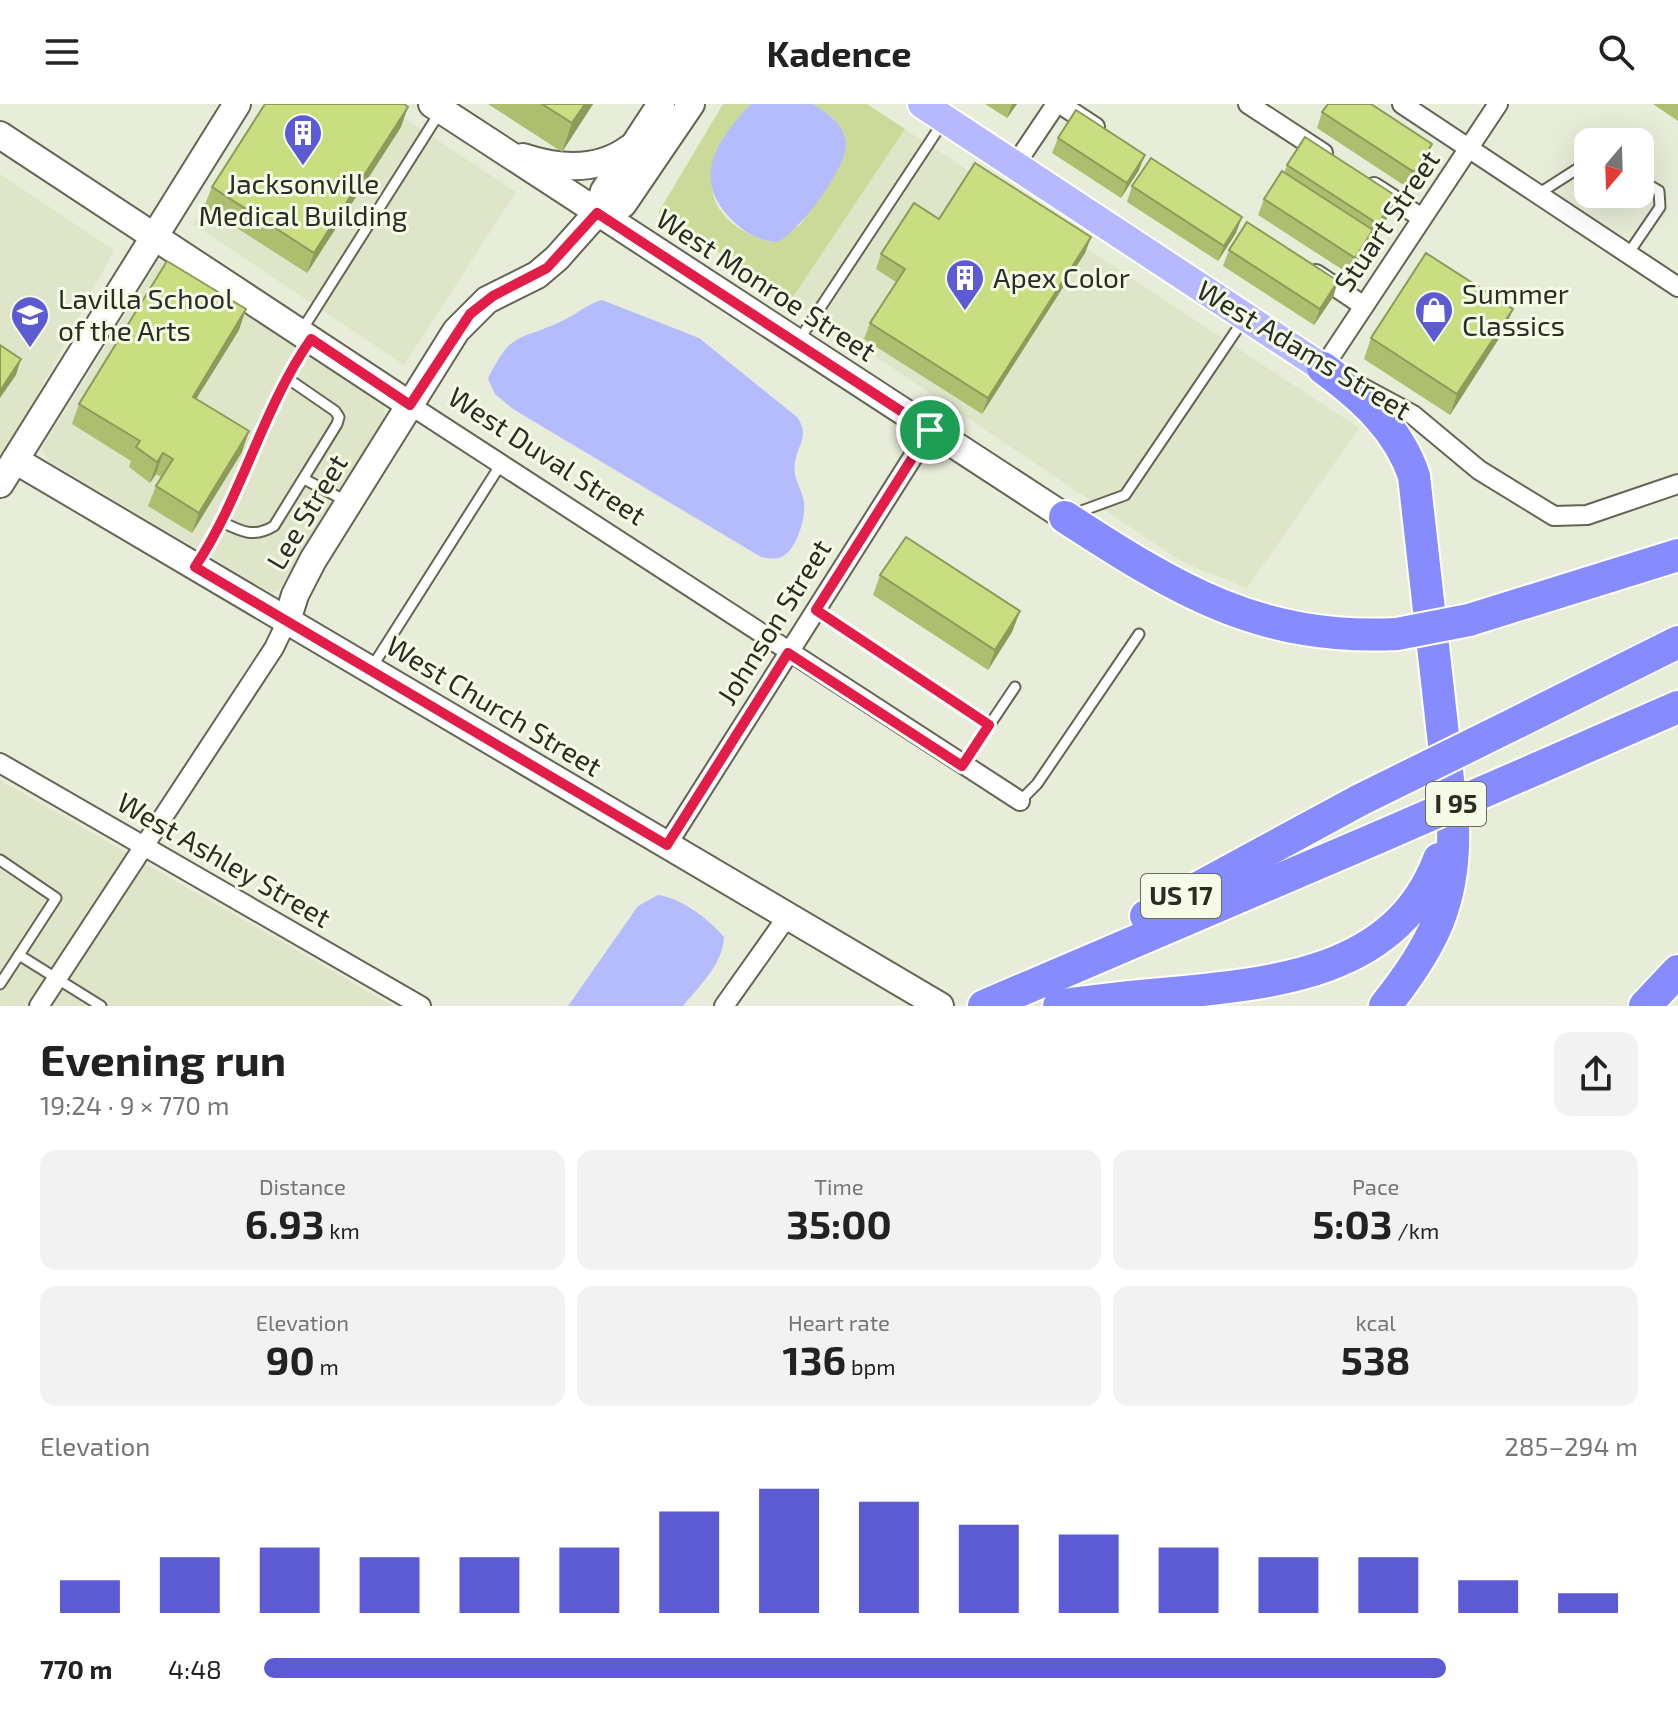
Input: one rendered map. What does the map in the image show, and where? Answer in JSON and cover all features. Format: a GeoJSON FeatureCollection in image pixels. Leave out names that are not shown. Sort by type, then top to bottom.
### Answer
{"type":"FeatureCollection","features":[{"type":"Feature","properties":{"kind":"highway"},"geometry":{"type":"LineString","coordinates":[[1323,368],[1387,425],[1408,458],[1414,476],[1449,785],[1453,860],[1442,913],[1422,958],[1385,1006]]}},
{"type":"Feature","properties":{"kind":"highway"},"geometry":{"type":"LineString","coordinates":[[1065,517],[1157,576],[1231,611],[1307,630],[1397,634],[1469,620],[1678,555]]}},
{"type":"Feature","properties":{"kind":"highway","name":"US 17"},"geometry":{"type":"LineString","coordinates":[[994,1001],[1360,800],[1678,642]]}},
{"type":"Feature","properties":{"kind":"highway","name":"I 95"},"geometry":{"type":"LineString","coordinates":[[994,1001],[1678,707]]}},
{"type":"Feature","properties":{"kind":"highway"},"geometry":{"type":"LineString","coordinates":[[1059,1006],[1118,999],[1280,998],[1311,991],[1352,973],[1398,937],[1424,898],[1443,848],[1449,785]]}},
{"type":"Feature","properties":{"kind":"highway"},"geometry":{"type":"LineString","coordinates":[[1647,1006],[1678,971]]}},
{"type":"Feature","properties":{"kind":"highway"},"geometry":{"type":"LineString","coordinates":[[1647,1006],[1678,981]]}},
{"type":"Feature","properties":{"kind":"main road","name":"West Adams Street"},"geometry":{"type":"LineString","coordinates":[[940,109],[1015,165],[1323,368]]}},
{"type":"Feature","properties":{"kind":"street"},"geometry":{"type":"LineString","coordinates":[[0,484],[237,104]]}},
{"type":"Feature","properties":{"kind":"street","name":"Lee Street"},"geometry":{"type":"LineString","coordinates":[[39,1006],[274,648],[302,578],[470,314],[493,296],[547,268],[597,213],[604,191],[661,104]]}},
{"type":"Feature","properties":{"kind":"street","name":"Lee Street"},"geometry":{"type":"LineString","coordinates":[[597,213],[612,211],[623,204],[691,104]]}},
{"type":"Feature","properties":{"kind":"street"},"geometry":{"type":"LineString","coordinates":[[1015,165],[1058,104],[1113,139]]}},
{"type":"Feature","properties":{"kind":"street"},"geometry":{"type":"LineString","coordinates":[[1248,104],[1422,218]]}},
{"type":"Feature","properties":{"kind":"street"},"geometry":{"type":"LineString","coordinates":[[1402,104],[1678,287]]}},
{"type":"Feature","properties":{"kind":"street","name":"Stuart Street"},"geometry":{"type":"LineString","coordinates":[[1323,368],[1498,104]]}},
{"type":"Feature","properties":{"kind":"street","name":"West Monroe Street"},"geometry":{"type":"LineString","coordinates":[[437,107],[1065,517]]}},
{"type":"Feature","properties":{"kind":"street","name":"West Duval Street"},"geometry":{"type":"LineString","coordinates":[[0,135],[788,653],[1020,801]]}},
{"type":"Feature","properties":{"kind":"street"},"geometry":{"type":"LineString","coordinates":[[503,151],[573,167],[603,163],[633,146]]}},
{"type":"Feature","properties":{"kind":"street"},"geometry":{"type":"LineString","coordinates":[[1298,262],[1364,306]]}},
{"type":"Feature","properties":{"kind":"street","name":"West Adams Street"},"geometry":{"type":"LineString","coordinates":[[1323,368],[1395,404],[1479,470],[1536,509],[1562,518],[1587,515],[1678,484]]}},
{"type":"Feature","properties":{"kind":"street","name":"Johnson Street"},"geometry":{"type":"LineString","coordinates":[[667,845],[930,430]]}},
{"type":"Feature","properties":{"kind":"street","name":"West Church Street"},"geometry":{"type":"LineString","coordinates":[[15,460],[940,1006]]}},
{"type":"Feature","properties":{"kind":"street","name":"West Ashley Street"},"geometry":{"type":"LineString","coordinates":[[0,763],[421,1006]]}},
{"type":"Feature","properties":{"kind":"street"},"geometry":{"type":"LineString","coordinates":[[724,1006],[787,917]]}},
{"type":"Feature","properties":{"kind":"lane"},"geometry":{"type":"LineString","coordinates":[[195,567],[222,522],[306,336],[437,107]]}},
{"type":"Feature","properties":{"kind":"lane"},"geometry":{"type":"LineString","coordinates":[[797,343],[940,109]]}},
{"type":"Feature","properties":{"kind":"lane"},"geometry":{"type":"LineString","coordinates":[[1538,194],[1574,171]]}},
{"type":"Feature","properties":{"kind":"lane"},"geometry":{"type":"LineString","coordinates":[[1628,254],[1660,207],[1659,191],[1654,188]]}},
{"type":"Feature","properties":{"kind":"lane"},"geometry":{"type":"LineString","coordinates":[[1065,517],[1125,495],[1246,317]]}},
{"type":"Feature","properties":{"kind":"lane"},"geometry":{"type":"LineString","coordinates":[[222,522],[244,533],[259,534],[274,526],[339,417],[287,378]]}},
{"type":"Feature","properties":{"kind":"lane"},"geometry":{"type":"LineString","coordinates":[[370,670],[501,464]]}},
{"type":"Feature","properties":{"kind":"lane"},"geometry":{"type":"LineString","coordinates":[[304,479],[349,503]]}},
{"type":"Feature","properties":{"kind":"lane"},"geometry":{"type":"LineString","coordinates":[[816,610],[989,725]]}},
{"type":"Feature","properties":{"kind":"lane"},"geometry":{"type":"LineString","coordinates":[[1020,801],[1037,784],[1139,634]]}},
{"type":"Feature","properties":{"kind":"lane"},"geometry":{"type":"LineString","coordinates":[[962,766],[1015,687]]}},
{"type":"Feature","properties":{"kind":"lane"},"geometry":{"type":"LineString","coordinates":[[0,860],[56,898],[0,984]]}},
{"type":"Feature","properties":{"kind":"lane"},"geometry":{"type":"LineString","coordinates":[[19,955],[101,1006]]}},
{"type":"Feature","properties":{"kind":"shaded area"},"geometry":{"type":"Polygon","coordinates":[[[270,104],[383,104],[516,192],[404,365],[193,224],[270,104]]]}},
{"type":"Feature","properties":{"kind":"shaded area"},"geometry":{"type":"Polygon","coordinates":[[[905,129],[1359,428],[1247,588],[1184,563],[791,300],[905,129]]]}},
{"type":"Feature","properties":{"kind":"shaded area","name":"Lavilla School of the Arts"},"geometry":{"type":"Polygon","coordinates":[[[0,174],[114,250],[0,465],[0,174]]]}},
{"type":"Feature","properties":{"kind":"shaded area"},"geometry":{"type":"Polygon","coordinates":[[[163,261],[182,267],[384,403],[385,420],[280,588],[272,593],[48,461],[42,448],[157,263],[163,261]]]}},
{"type":"Feature","properties":{"kind":"shaded area"},"geometry":{"type":"Polygon","coordinates":[[[0,780],[393,1006],[0,1006],[0,780]]]}},
{"type":"Feature","properties":{"kind":"green space"},"geometry":{"type":"Polygon","coordinates":[[[723,104],[751,104],[722,144],[714,164],[712,183],[715,201],[725,217],[743,231],[770,242],[800,225],[842,159],[845,135],[833,118],[813,104],[867,104],[905,129],[791,300],[658,213],[723,104]]]}},
{"type":"Feature","properties":{"kind":"water"},"geometry":{"type":"Polygon","coordinates":[[[751,104],[813,104],[838,124],[846,141],[845,152],[832,181],[798,226],[777,242],[759,238],[737,225],[720,206],[713,191],[713,161],[719,146],[751,104]]]}},
{"type":"Feature","properties":{"kind":"water"},"geometry":{"type":"Polygon","coordinates":[[[602,300],[699,338],[797,417],[803,432],[795,474],[804,509],[799,534],[785,555],[761,557],[513,409],[495,394],[488,379],[511,344],[602,300]]]}},
{"type":"Feature","properties":{"kind":"water"},"geometry":{"type":"Polygon","coordinates":[[[658,895],[694,910],[724,937],[720,956],[703,982],[683,1006],[568,1006],[638,906],[658,895]]]}},
{"type":"Feature","properties":{"kind":"building","name":"Jacksonville Medical Building"},"geometry":{"type":"Polygon","coordinates":[[[265,104],[404,104],[408,107],[314,253],[212,187],[265,104]]]}},
{"type":"Feature","properties":{"kind":"building"},"geometry":{"type":"Polygon","coordinates":[[[542,104],[585,104],[572,123],[542,104]]]}},
{"type":"Feature","properties":{"kind":"building"},"geometry":{"type":"Polygon","coordinates":[[[1328,104],[1371,104],[1432,144],[1414,172],[1322,112],[1328,104]]]}},
{"type":"Feature","properties":{"kind":"building"},"geometry":{"type":"Polygon","coordinates":[[[1076,110],[1145,155],[1127,183],[1058,138],[1076,110]]]}},
{"type":"Feature","properties":{"kind":"building"},"geometry":{"type":"Polygon","coordinates":[[[1305,137],[1396,196],[1378,224],[1287,165],[1305,137]]]}},
{"type":"Feature","properties":{"kind":"building"},"geometry":{"type":"Polygon","coordinates":[[[1151,158],[1242,217],[1224,246],[1132,186],[1151,158]]]}},
{"type":"Feature","properties":{"kind":"building","name":"Apex Color"},"geometry":{"type":"Polygon","coordinates":[[[975,163],[1091,237],[988,398],[870,323],[905,269],[881,254],[914,203],[939,219],[975,163]]]}},
{"type":"Feature","properties":{"kind":"building"},"geometry":{"type":"Polygon","coordinates":[[[1282,171],[1373,230],[1355,258],[1264,199],[1282,171]]]}},
{"type":"Feature","properties":{"kind":"building"},"geometry":{"type":"Polygon","coordinates":[[[1247,222],[1338,281],[1320,309],[1229,250],[1247,222]]]}},
{"type":"Feature","properties":{"kind":"building","name":"Summer Classics"},"geometry":{"type":"Polygon","coordinates":[[[1426,253],[1513,309],[1457,394],[1371,338],[1426,253]]]}},
{"type":"Feature","properties":{"kind":"building"},"geometry":{"type":"Polygon","coordinates":[[[167,261],[246,309],[193,397],[249,431],[199,513],[156,486],[173,459],[163,453],[157,462],[136,447],[140,441],[79,404],[167,261]]]}},
{"type":"Feature","properties":{"kind":"building"},"geometry":{"type":"Polygon","coordinates":[[[0,345],[21,359],[0,391],[0,345]]]}},
{"type":"Feature","properties":{"kind":"building"},"geometry":{"type":"Polygon","coordinates":[[[906,537],[1020,611],[995,650],[880,575],[906,537]]]}},
{"type":"Feature","properties":{"kind":"place","name":"Jacksonville Medical Building"},"geometry":{"type":"Point","coordinates":[303,167]}},
{"type":"Feature","properties":{"kind":"place","name":"Apex Color"},"geometry":{"type":"Point","coordinates":[965,312]}},
{"type":"Feature","properties":{"kind":"place","name":"Summer Classics"},"geometry":{"type":"Point","coordinates":[1434,344]}},
{"type":"Feature","properties":{"kind":"place","name":"Lavilla School of the Arts"},"geometry":{"type":"Point","coordinates":[30,349]}},
{"type":"Feature","properties":{"kind":"route"},"geometry":{"type":"LineString","coordinates":[[597,213],[930,430],[816,610],[989,725],[962,766],[788,653],[667,845],[195,567],[233,504],[269,413],[311,339],[410,405],[470,314],[493,296],[547,268],[597,213]]}}]}
